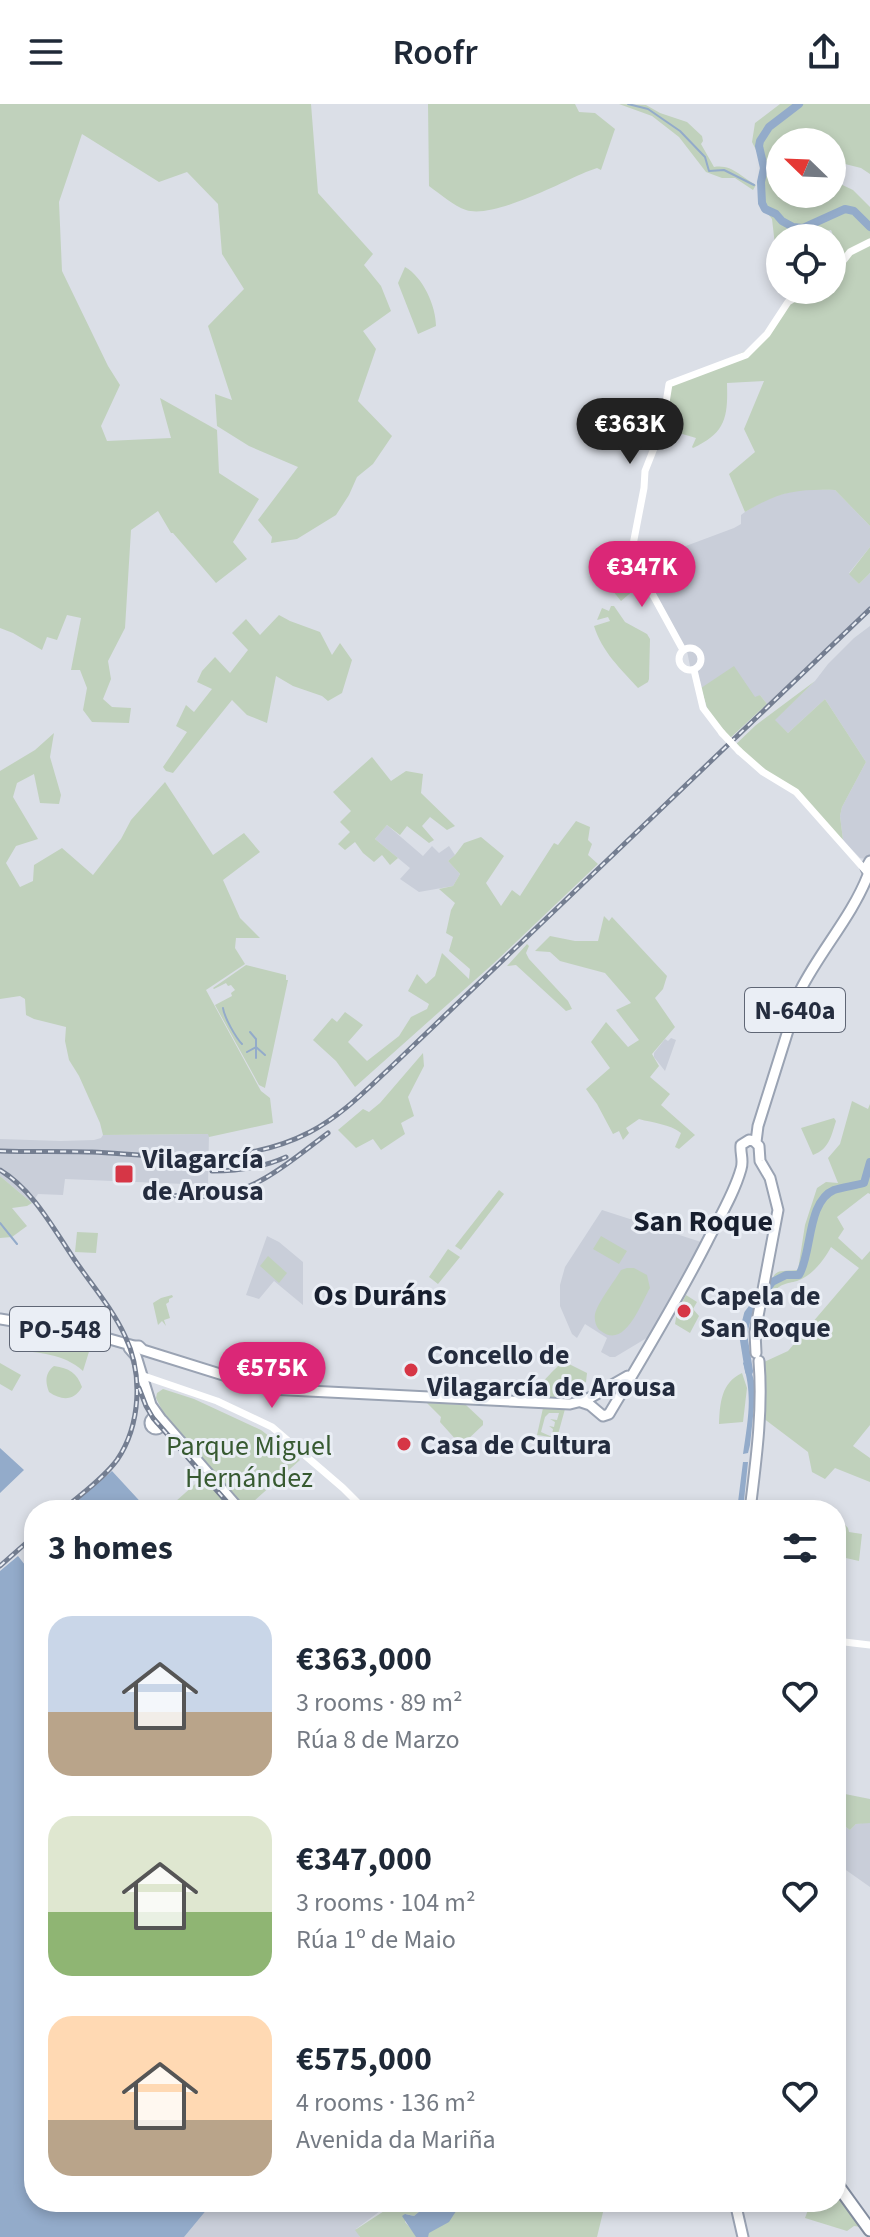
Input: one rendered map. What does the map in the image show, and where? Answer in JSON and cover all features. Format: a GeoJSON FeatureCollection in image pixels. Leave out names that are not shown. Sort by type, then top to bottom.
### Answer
{"type":"FeatureCollection","features":[{"type":"Feature","properties":{"kind":"highway"},"geometry":{"type":"LineString","coordinates":[[846,2197],[870,2230]]}},
{"type":"Feature","properties":{"kind":"main road","name":"N-640a"},"geometry":{"type":"LineString","coordinates":[[137,1351],[256,1386],[292,1390],[555,1404],[581,1402],[624,1379],[634,1372],[679,1297],[749,1161],[759,1148],[754,1138],[801,989],[851,909],[865,893],[869,872]]}},
{"type":"Feature","properties":{"kind":"main road","name":"N-640a"},"geometry":{"type":"LineString","coordinates":[[749,1161],[740,1151],[741,1145],[754,1138]]}},
{"type":"Feature","properties":{"kind":"main road"},"geometry":{"type":"LineString","coordinates":[[749,1161],[770,1178],[778,1210],[754,1339],[761,1379],[751,1500]]}},
{"type":"Feature","properties":{"kind":"main road","name":"PO-548"},"geometry":{"type":"LineString","coordinates":[[0,1319],[88,1333],[137,1351]]}},
{"type":"Feature","properties":{"kind":"main road"},"geometry":{"type":"LineString","coordinates":[[137,1351],[141,1375],[161,1424],[231,1500]]}},
{"type":"Feature","properties":{"kind":"main road"},"geometry":{"type":"LineString","coordinates":[[581,1402],[608,1416],[634,1372]]}},
{"type":"Feature","properties":{"kind":"main road"},"geometry":{"type":"LineString","coordinates":[[737,2212],[743,2237]]}},
{"type":"Feature","properties":{"kind":"street"},"geometry":{"type":"LineString","coordinates":[[846,257],[870,242]]}},
{"type":"Feature","properties":{"kind":"street"},"geometry":{"type":"LineString","coordinates":[[683,650],[631,555],[645,471],[662,428],[669,384],[746,355],[767,334],[785,304]]}},
{"type":"Feature","properties":{"kind":"street"},"geometry":{"type":"LineString","coordinates":[[692,648],[700,653],[701,663],[694,670],[684,669],[679,663],[683,650],[692,648]]}},
{"type":"Feature","properties":{"kind":"street"},"geometry":{"type":"LineString","coordinates":[[694,670],[703,708],[722,733],[763,772],[796,792],[869,872]]}},
{"type":"Feature","properties":{"kind":"street"},"geometry":{"type":"LineString","coordinates":[[141,1375],[217,1401],[272,1427],[355,1500]]}},
{"type":"Feature","properties":{"kind":"street"},"geometry":{"type":"LineString","coordinates":[[846,1642],[870,1645]]}},
{"type":"Feature","properties":{"kind":"shaded area"},"geometry":{"type":"Polygon","coordinates":[[[801,489],[835,490],[870,526],[870,547],[849,573],[859,584],[870,573],[870,606],[767,704],[760,695],[756,698],[701,688],[691,671],[687,651],[635,565],[734,528],[741,524],[741,515],[768,498],[801,489]]]}},
{"type":"Feature","properties":{"kind":"shaded area"},"geometry":{"type":"Polygon","coordinates":[[[870,626],[870,860],[860,858],[843,840],[840,816],[866,762],[825,699],[788,733],[774,720],[854,638],[870,626]]]}},
{"type":"Feature","properties":{"kind":"shaded area"},"geometry":{"type":"Polygon","coordinates":[[[387,825],[423,856],[432,846],[439,853],[449,846],[455,855],[448,861],[460,874],[453,886],[419,892],[400,879],[410,868],[375,839],[387,825]]]}},
{"type":"Feature","properties":{"kind":"shaded area"},"geometry":{"type":"Polygon","coordinates":[[[671,1038],[676,1040],[665,1071],[654,1053],[665,1039],[668,1041],[671,1038]]]}},
{"type":"Feature","properties":{"kind":"shaded area"},"geometry":{"type":"Polygon","coordinates":[[[209,1134],[208,1185],[65,1179],[63,1195],[38,1194],[32,1203],[0,1176],[0,1139],[61,1141],[94,1140],[103,1135],[209,1134]]]}},
{"type":"Feature","properties":{"kind":"shaded area"},"geometry":{"type":"Polygon","coordinates":[[[602,1210],[701,1242],[650,1336],[615,1357],[601,1352],[607,1338],[585,1324],[577,1338],[572,1334],[560,1306],[560,1285],[565,1267],[602,1210]]]}},
{"type":"Feature","properties":{"kind":"shaded area"},"geometry":{"type":"Polygon","coordinates":[[[267,1236],[303,1262],[303,1305],[274,1281],[259,1299],[246,1295],[267,1236]]]}},
{"type":"Feature","properties":{"kind":"shaded area"},"geometry":{"type":"Polygon","coordinates":[[[870,1823],[870,1887],[846,1870],[846,1827],[850,1830],[856,1824],[870,1823]]]}},
{"type":"Feature","properties":{"kind":"shaded area"},"geometry":{"type":"Polygon","coordinates":[[[203,2212],[379,2212],[356,2229],[360,2237],[183,2237],[203,2212]]]}},
{"type":"Feature","properties":{"kind":"green space"},"geometry":{"type":"Polygon","coordinates":[[[0,104],[311,104],[318,193],[373,254],[364,265],[381,286],[391,311],[363,331],[376,349],[358,401],[392,436],[373,464],[357,477],[336,515],[297,539],[271,543],[272,537],[258,520],[298,467],[249,446],[217,426],[215,394],[232,400],[208,326],[244,289],[222,254],[218,204],[187,172],[159,182],[82,134],[59,202],[62,271],[120,385],[101,426],[107,441],[171,438],[160,398],[217,430],[219,473],[259,499],[233,542],[247,559],[216,583],[171,533],[158,511],[131,530],[125,628],[108,661],[111,679],[103,699],[112,707],[131,708],[129,723],[92,722],[83,710],[87,688],[80,670],[71,670],[81,618],[67,615],[57,640],[47,637],[42,650],[0,628],[0,104]]]}},
{"type":"Feature","properties":{"kind":"green space"},"geometry":{"type":"Polygon","coordinates":[[[428,104],[575,104],[579,112],[595,113],[615,129],[601,170],[597,168],[586,172],[509,205],[466,210],[429,186],[428,104]]]}},
{"type":"Feature","properties":{"kind":"green space"},"geometry":{"type":"Polygon","coordinates":[[[619,104],[646,105],[687,122],[702,136],[701,144],[714,167],[726,167],[736,172],[756,185],[753,190],[735,178],[722,178],[706,172],[679,137],[652,116],[619,104]]]}},
{"type":"Feature","properties":{"kind":"green space"},"geometry":{"type":"Polygon","coordinates":[[[780,104],[870,104],[870,174],[846,164],[846,128],[766,128],[766,208],[846,208],[846,187],[870,207],[870,526],[835,490],[788,493],[745,512],[729,474],[755,452],[744,429],[764,381],[727,383],[723,423],[712,436],[693,448],[696,438],[662,428],[669,384],[753,348],[782,307],[787,304],[846,304],[846,224],[773,224],[761,205],[762,162],[752,142],[755,123],[780,104]]]}},
{"type":"Feature","properties":{"kind":"green space"},"geometry":{"type":"Polygon","coordinates":[[[405,267],[423,285],[435,318],[436,326],[418,334],[398,283],[405,267]]]}},
{"type":"Feature","properties":{"kind":"green space"},"geometry":{"type":"Polygon","coordinates":[[[870,547],[870,573],[859,584],[849,574],[870,547]]]}},
{"type":"Feature","properties":{"kind":"green space"},"geometry":{"type":"Polygon","coordinates":[[[627,561],[641,584],[621,601],[613,591],[604,590],[593,580],[627,561]]]}},
{"type":"Feature","properties":{"kind":"green space"},"geometry":{"type":"Polygon","coordinates":[[[611,606],[625,622],[647,634],[650,639],[649,679],[638,688],[607,652],[594,626],[610,621],[608,617],[597,620],[602,608],[609,611],[611,606]]]}},
{"type":"Feature","properties":{"kind":"green space"},"geometry":{"type":"Polygon","coordinates":[[[279,615],[320,632],[332,655],[340,643],[352,660],[342,693],[328,701],[276,676],[267,723],[247,715],[232,700],[173,773],[166,771],[163,767],[187,732],[176,726],[186,705],[194,712],[212,689],[197,682],[202,671],[215,657],[230,673],[248,650],[232,633],[246,619],[260,635],[279,615]]]}},
{"type":"Feature","properties":{"kind":"green space"},"geometry":{"type":"Polygon","coordinates":[[[734,666],[755,697],[760,695],[767,704],[728,740],[708,711],[701,688],[734,666]]]}},
{"type":"Feature","properties":{"kind":"green space"},"geometry":{"type":"Polygon","coordinates":[[[815,681],[775,720],[788,733],[825,699],[866,762],[842,807],[843,840],[790,788],[734,746],[756,725],[815,681]]]}},
{"type":"Feature","properties":{"kind":"green space"},"geometry":{"type":"Polygon","coordinates":[[[54,733],[50,757],[61,795],[59,804],[40,803],[34,774],[17,783],[13,797],[38,839],[16,846],[6,863],[20,887],[33,881],[34,865],[62,848],[93,875],[121,839],[131,820],[165,782],[213,855],[244,833],[260,852],[223,880],[240,918],[260,938],[236,938],[235,948],[245,964],[206,990],[261,1091],[270,1098],[273,1123],[209,1137],[208,1134],[103,1135],[79,1076],[69,1060],[66,1027],[26,1015],[25,999],[20,996],[0,999],[0,771],[35,750],[54,733]]]}},
{"type":"Feature","properties":{"kind":"green space"},"geometry":{"type":"Polygon","coordinates":[[[372,757],[391,781],[406,771],[423,774],[421,793],[455,826],[447,830],[430,817],[422,826],[434,840],[429,843],[407,826],[400,835],[387,825],[375,839],[398,858],[390,865],[382,855],[374,862],[355,842],[345,850],[338,844],[350,832],[340,822],[351,811],[333,792],[372,757]]]}},
{"type":"Feature","properties":{"kind":"green space"},"geometry":{"type":"Polygon","coordinates":[[[576,821],[590,827],[588,840],[592,844],[588,855],[598,864],[494,963],[355,1087],[336,1061],[313,1040],[332,1018],[337,1022],[345,1012],[363,1025],[348,1042],[367,1061],[399,1036],[411,1017],[427,1009],[429,1004],[408,991],[417,974],[426,984],[435,976],[442,953],[469,979],[470,969],[449,951],[453,937],[446,933],[455,903],[439,889],[453,886],[460,874],[448,861],[464,843],[481,837],[504,856],[486,883],[501,906],[512,890],[520,896],[554,843],[558,845],[576,821]]]}},
{"type":"Feature","properties":{"kind":"green space"},"geometry":{"type":"Polygon","coordinates":[[[604,916],[609,921],[612,917],[667,976],[663,989],[655,998],[675,1027],[652,1054],[659,1066],[650,1077],[670,1094],[661,1105],[695,1135],[679,1149],[675,1147],[681,1133],[677,1130],[639,1119],[626,1128],[629,1133],[623,1140],[619,1131],[613,1134],[586,1089],[610,1068],[591,1042],[606,1022],[628,1047],[639,1040],[616,1010],[631,1003],[605,973],[560,961],[550,952],[535,951],[550,936],[598,941],[604,916]]]}},
{"type":"Feature","properties":{"kind":"green space"},"geometry":{"type":"Polygon","coordinates":[[[527,944],[529,959],[572,1009],[566,1011],[516,965],[507,966],[527,944]]]}},
{"type":"Feature","properties":{"kind":"green space"},"geometry":{"type":"Polygon","coordinates":[[[246,965],[286,975],[288,980],[265,1088],[259,1085],[215,1005],[232,996],[235,990],[226,983],[213,988],[246,965]]]}},
{"type":"Feature","properties":{"kind":"green space"},"geometry":{"type":"Polygon","coordinates":[[[423,1053],[424,1066],[408,1097],[414,1116],[401,1123],[405,1134],[381,1150],[373,1139],[356,1148],[338,1130],[363,1109],[369,1112],[380,1103],[423,1053]]]}},
{"type":"Feature","properties":{"kind":"green space"},"geometry":{"type":"Polygon","coordinates":[[[852,1101],[868,1109],[870,1104],[870,1194],[837,1217],[844,1229],[838,1238],[862,1260],[870,1251],[870,1425],[853,1446],[870,1458],[870,1482],[835,1468],[825,1479],[812,1472],[808,1452],[763,1418],[764,1362],[788,1351],[859,1268],[831,1247],[808,1275],[781,1286],[773,1293],[770,1291],[775,1274],[798,1270],[805,1225],[817,1188],[826,1182],[838,1183],[828,1158],[840,1144],[852,1101]]]}},
{"type":"Feature","properties":{"kind":"green space"},"geometry":{"type":"Polygon","coordinates":[[[834,1118],[836,1121],[829,1142],[813,1155],[801,1128],[834,1118]]]}},
{"type":"Feature","properties":{"kind":"green space"},"geometry":{"type":"Polygon","coordinates":[[[0,1176],[32,1203],[12,1208],[27,1226],[12,1237],[0,1238],[0,1176]]]}},
{"type":"Feature","properties":{"kind":"green space"},"geometry":{"type":"Polygon","coordinates":[[[499,1190],[504,1194],[461,1250],[455,1246],[499,1190]]]}},
{"type":"Feature","properties":{"kind":"green space"},"geometry":{"type":"Polygon","coordinates":[[[77,1232],[98,1233],[96,1253],[75,1252],[77,1232]]]}},
{"type":"Feature","properties":{"kind":"green space"},"geometry":{"type":"Polygon","coordinates":[[[601,1236],[627,1251],[619,1264],[593,1249],[601,1236]]]}},
{"type":"Feature","properties":{"kind":"green space"},"geometry":{"type":"Polygon","coordinates":[[[448,1249],[460,1257],[438,1284],[429,1277],[448,1249]]]}},
{"type":"Feature","properties":{"kind":"green space"},"geometry":{"type":"Polygon","coordinates":[[[268,1256],[287,1273],[279,1283],[260,1266],[268,1256]]]}},
{"type":"Feature","properties":{"kind":"green space"},"geometry":{"type":"Polygon","coordinates":[[[627,1268],[647,1275],[650,1288],[625,1330],[610,1335],[598,1328],[595,1314],[621,1270],[627,1268]]]}},
{"type":"Feature","properties":{"kind":"green space"},"geometry":{"type":"Polygon","coordinates":[[[172,1295],[166,1304],[170,1318],[164,1320],[166,1326],[162,1321],[158,1325],[153,1303],[172,1295]]]}},
{"type":"Feature","properties":{"kind":"green space"},"geometry":{"type":"Polygon","coordinates":[[[686,1295],[697,1302],[693,1309],[699,1316],[690,1333],[675,1324],[686,1295]]]}},
{"type":"Feature","properties":{"kind":"green space"},"geometry":{"type":"Polygon","coordinates":[[[17,1329],[92,1342],[83,1371],[59,1357],[14,1350],[17,1329]]]}},
{"type":"Feature","properties":{"kind":"green space"},"geometry":{"type":"Polygon","coordinates":[[[562,1362],[587,1373],[586,1382],[572,1388],[573,1391],[568,1393],[570,1400],[534,1399],[535,1391],[562,1362]]]}},
{"type":"Feature","properties":{"kind":"green space"},"geometry":{"type":"Polygon","coordinates":[[[0,1363],[21,1375],[12,1391],[0,1384],[0,1363]]]}},
{"type":"Feature","properties":{"kind":"green space"},"geometry":{"type":"Polygon","coordinates":[[[54,1366],[68,1370],[78,1378],[82,1387],[75,1395],[63,1398],[49,1392],[47,1378],[54,1366]]]}},
{"type":"Feature","properties":{"kind":"green space"},"geometry":{"type":"Polygon","coordinates":[[[742,1373],[747,1388],[743,1422],[719,1424],[721,1401],[726,1388],[742,1373]]]}},
{"type":"Feature","properties":{"kind":"green space","name":"Parque Miguel Hernández"},"geometry":{"type":"Polygon","coordinates":[[[163,1389],[194,1399],[261,1430],[300,1460],[255,1500],[239,1500],[165,1416],[156,1398],[163,1389]]]}},
{"type":"Feature","properties":{"kind":"green space"},"geometry":{"type":"Polygon","coordinates":[[[427,1403],[466,1405],[483,1421],[483,1425],[465,1442],[458,1442],[427,1403]]]}},
{"type":"Feature","properties":{"kind":"green space"},"geometry":{"type":"Polygon","coordinates":[[[543,1408],[565,1409],[557,1438],[537,1435],[543,1408]],[[549,1413],[545,1417],[541,1432],[552,1435],[553,1429],[549,1426],[554,1427],[555,1422],[550,1419],[557,1420],[559,1413],[549,1413]]]}},
{"type":"Feature","properties":{"kind":"green space"},"geometry":{"type":"Polygon","coordinates":[[[203,1477],[223,1500],[177,1500],[203,1477]]]}},
{"type":"Feature","properties":{"kind":"green space"},"geometry":{"type":"Polygon","coordinates":[[[846,1526],[849,1532],[862,1534],[859,1561],[846,1558],[846,1526]]]}},
{"type":"Feature","properties":{"kind":"green space"},"geometry":{"type":"Polygon","coordinates":[[[846,1794],[870,1799],[870,1823],[856,1824],[850,1830],[846,1827],[846,1794]]]}},
{"type":"Feature","properties":{"kind":"green space"},"geometry":{"type":"Polygon","coordinates":[[[846,2205],[861,2227],[854,2226],[847,2231],[805,2218],[807,2212],[846,2212],[846,2205]]]}},
{"type":"Feature","properties":{"kind":"green space"},"geometry":{"type":"Polygon","coordinates":[[[383,2212],[419,2212],[414,2216],[406,2214],[405,2222],[418,2237],[360,2237],[355,2230],[383,2212]]]}},
{"type":"Feature","properties":{"kind":"green space"},"geometry":{"type":"Polygon","coordinates":[[[451,2212],[603,2212],[597,2237],[427,2237],[451,2212]]]}},
{"type":"Feature","properties":{"kind":"water"},"geometry":{"type":"Polygon","coordinates":[[[746,1360],[756,1388],[750,1445],[748,1453],[743,1454],[749,1408],[743,1363],[746,1360]]]}},
{"type":"Feature","properties":{"kind":"water"},"geometry":{"type":"Polygon","coordinates":[[[0,1448],[24,1470],[0,1493],[0,1448]]]}},
{"type":"Feature","properties":{"kind":"water"},"geometry":{"type":"Polygon","coordinates":[[[743,1462],[748,1462],[744,1500],[738,1500],[743,1462]]]}},
{"type":"Feature","properties":{"kind":"water"},"geometry":{"type":"Polygon","coordinates":[[[112,1471],[139,1500],[79,1500],[112,1471]]]}},
{"type":"Feature","properties":{"kind":"water"},"geometry":{"type":"Polygon","coordinates":[[[18,1556],[24,1564],[24,2212],[205,2212],[184,2237],[0,2237],[0,1571],[18,1556]]]}},
{"type":"Feature","properties":{"kind":"water"},"geometry":{"type":"Polygon","coordinates":[[[419,2212],[456,2212],[449,2222],[429,2233],[428,2237],[416,2237],[402,2216],[414,2216],[419,2212]]]}},
{"type":"Feature","properties":{"kind":"waterway"},"geometry":{"type":"LineString","coordinates":[[628,104],[648,109],[680,131],[705,157],[709,171],[724,170],[754,185]]}},
{"type":"Feature","properties":{"kind":"waterway"},"geometry":{"type":"LineString","coordinates":[[799,104],[769,127],[760,141],[764,168],[762,203],[765,209],[793,227],[803,228],[845,209],[854,211],[870,227]]}},
{"type":"Feature","properties":{"kind":"waterway"},"geometry":{"type":"LineString","coordinates":[[223,1008],[242,1044]]}},
{"type":"Feature","properties":{"kind":"waterway"},"geometry":{"type":"LineString","coordinates":[[250,1032],[256,1039],[256,1058]]}},
{"type":"Feature","properties":{"kind":"waterway"},"geometry":{"type":"LineString","coordinates":[[247,1052],[256,1047],[265,1055]]}},
{"type":"Feature","properties":{"kind":"waterway"},"geometry":{"type":"LineString","coordinates":[[749,1371],[743,1334],[748,1314],[772,1282],[786,1275],[799,1275],[819,1205],[834,1190],[864,1183],[870,1162]]}},
{"type":"Feature","properties":{"kind":"waterway"},"geometry":{"type":"LineString","coordinates":[[0,1223],[17,1244]]}},
{"type":"Feature","properties":{"kind":"railway"},"geometry":{"type":"LineString","coordinates":[[0,1151],[175,1157],[230,1155],[284,1143],[321,1126],[391,1067],[870,609]]}},
{"type":"Feature","properties":{"kind":"railway"},"geometry":{"type":"LineString","coordinates":[[150,1194],[205,1197],[245,1188],[275,1172],[328,1133]]}},
{"type":"Feature","properties":{"kind":"railway"},"geometry":{"type":"LineString","coordinates":[[212,1171],[250,1168],[286,1157]]}},
{"type":"Feature","properties":{"kind":"railway"},"geometry":{"type":"LineString","coordinates":[[0,1170],[32,1199],[108,1306],[125,1336],[135,1366],[137,1399],[125,1446],[105,1474],[75,1500]]}},
{"type":"Feature","properties":{"kind":"railway"},"geometry":{"type":"LineString","coordinates":[[139,1388],[153,1418],[225,1500]]}},
{"type":"Feature","properties":{"kind":"railway"},"geometry":{"type":"LineString","coordinates":[[0,1566],[24,1545]]}},
{"type":"Feature","properties":{"kind":"place","name":"Vilagarcía de Arousa"},"geometry":{"type":"Point","coordinates":[124,1174]}},
{"type":"Feature","properties":{"kind":"place","name":"Capela de San Roque"},"geometry":{"type":"Point","coordinates":[684,1311]}},
{"type":"Feature","properties":{"kind":"place","name":"Concello de Vilagarcía de Arousa"},"geometry":{"type":"Point","coordinates":[411,1370]}},
{"type":"Feature","properties":{"kind":"place","name":"Casa de Cultura"},"geometry":{"type":"Point","coordinates":[404,1444]}},
{"type":"Feature","properties":{"kind":"district","name":"San Roque"},"geometry":{"type":"Point","coordinates":[703,1221]}},
{"type":"Feature","properties":{"kind":"district","name":"Os Duráns"},"geometry":{"type":"Point","coordinates":[380,1295]}}]}
